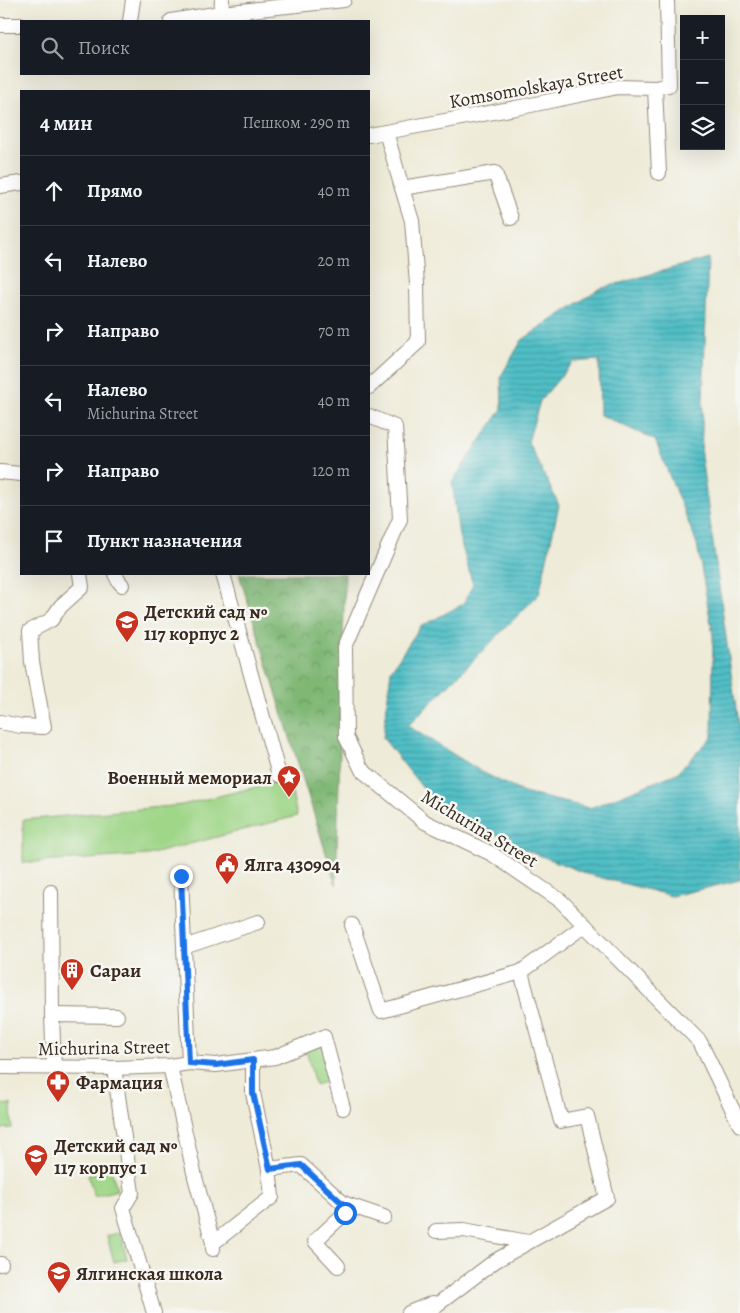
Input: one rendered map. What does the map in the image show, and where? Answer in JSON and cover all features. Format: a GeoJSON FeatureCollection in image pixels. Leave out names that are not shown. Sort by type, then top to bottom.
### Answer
{"type":"FeatureCollection","features":[{"type":"Feature","properties":{"kind":"street"},"geometry":{"type":"LineString","coordinates":[[130,20],[133,0]]}},
{"type":"Feature","properties":{"kind":"street"},"geometry":{"type":"LineString","coordinates":[[175,20],[221,7],[344,0]]}},
{"type":"Feature","properties":{"kind":"street"},"geometry":{"type":"LineString","coordinates":[[659,174],[655,88],[669,85],[667,0]]}},
{"type":"Feature","properties":{"kind":"street"},"geometry":{"type":"LineString","coordinates":[[0,25],[20,25]]}},
{"type":"Feature","properties":{"kind":"street","name":"Komsomolskaya Street"},"geometry":{"type":"LineString","coordinates":[[370,134],[618,87],[655,88]]}},
{"type":"Feature","properties":{"kind":"street"},"geometry":{"type":"LineString","coordinates":[[370,386],[418,342],[418,284],[412,221],[386,132]]}},
{"type":"Feature","properties":{"kind":"street"},"geometry":{"type":"LineString","coordinates":[[402,188],[495,173],[511,218]]}},
{"type":"Feature","properties":{"kind":"street"},"geometry":{"type":"LineString","coordinates":[[0,186],[20,183]]}},
{"type":"Feature","properties":{"kind":"street","name":"Michurina Street"},"geometry":{"type":"LineString","coordinates":[[370,416],[395,427],[400,519],[345,647],[346,737],[362,770],[425,822],[492,854],[561,901],[700,1042],[740,1125]]}},
{"type":"Feature","properties":{"kind":"street"},"geometry":{"type":"LineString","coordinates":[[0,472],[20,474]]}},
{"type":"Feature","properties":{"kind":"street"},"geometry":{"type":"LineString","coordinates":[[0,722],[44,727],[32,662],[30,630],[51,620],[61,606],[82,587],[80,575]]}},
{"type":"Feature","properties":{"kind":"street"},"geometry":{"type":"LineString","coordinates":[[223,575],[279,775]]}},
{"type":"Feature","properties":{"kind":"street"},"geometry":{"type":"LineString","coordinates":[[181,876],[189,1063]]}},
{"type":"Feature","properties":{"kind":"street"},"geometry":{"type":"LineString","coordinates":[[51,892],[54,1068]]}},
{"type":"Feature","properties":{"kind":"street"},"geometry":{"type":"LineString","coordinates":[[184,947],[258,922]]}},
{"type":"Feature","properties":{"kind":"street"},"geometry":{"type":"LineString","coordinates":[[352,925],[381,1011],[521,972],[585,925]]}},
{"type":"Feature","properties":{"kind":"street"},"geometry":{"type":"LineString","coordinates":[[426,1313],[495,1262],[607,1198],[587,1116],[561,1121],[521,972]]}},
{"type":"Feature","properties":{"kind":"street"},"geometry":{"type":"LineString","coordinates":[[52,1015],[116,1016]]}},
{"type":"Feature","properties":{"kind":"street","name":"Michurina Street"},"geometry":{"type":"LineString","coordinates":[[0,1067],[114,1068],[170,1066],[189,1063],[216,1065],[274,1058],[324,1037],[343,1108]]}},
{"type":"Feature","properties":{"kind":"street"},"geometry":{"type":"LineString","coordinates":[[170,1066],[213,1246],[272,1197],[270,1169],[253,1093],[253,1060]]}},
{"type":"Feature","properties":{"kind":"street"},"geometry":{"type":"LineString","coordinates":[[114,1068],[132,1193],[123,1208],[154,1313]]}},
{"type":"Feature","properties":{"kind":"street"},"geometry":{"type":"LineString","coordinates":[[270,1169],[301,1165],[343,1204],[384,1217]]}},
{"type":"Feature","properties":{"kind":"street"},"geometry":{"type":"LineString","coordinates":[[338,1266],[315,1241],[345,1213],[343,1204]]}},
{"type":"Feature","properties":{"kind":"street"},"geometry":{"type":"LineString","coordinates":[[436,1231],[464,1230],[528,1242]]}},
{"type":"Feature","properties":{"kind":"street"},"geometry":{"type":"LineString","coordinates":[[409,1313],[449,1296]]}},
{"type":"Feature","properties":{"kind":"green space"},"geometry":{"type":"Polygon","coordinates":[[[239,575],[345,575],[336,885],[239,575]]]}},
{"type":"Feature","properties":{"kind":"green space"},"geometry":{"type":"Polygon","coordinates":[[[289,779],[297,816],[148,855],[23,863],[23,820],[182,805],[289,779]]]}},
{"type":"Feature","properties":{"kind":"green space"},"geometry":{"type":"Polygon","coordinates":[[[323,1045],[332,1080],[315,1085],[306,1049],[323,1045]]]}},
{"type":"Feature","properties":{"kind":"green space"},"geometry":{"type":"Polygon","coordinates":[[[11,1104],[12,1128],[0,1129],[0,1105],[11,1104]]]}},
{"type":"Feature","properties":{"kind":"green space"},"geometry":{"type":"Polygon","coordinates":[[[111,1169],[117,1190],[94,1196],[88,1175],[111,1169]]]}},
{"type":"Feature","properties":{"kind":"green space"},"geometry":{"type":"Polygon","coordinates":[[[120,1232],[127,1259],[114,1262],[107,1236],[120,1232]]]}},
{"type":"Feature","properties":{"kind":"water"},"geometry":{"type":"Polygon","coordinates":[[[708,258],[701,456],[740,738],[740,880],[672,896],[587,874],[524,849],[433,801],[383,738],[391,670],[420,627],[463,604],[473,585],[459,536],[452,482],[502,409],[501,376],[522,340],[599,289],[708,258]],[[599,360],[573,362],[540,401],[528,442],[559,505],[539,594],[408,726],[482,772],[524,793],[590,808],[677,773],[712,737],[713,635],[697,544],[655,440],[600,415],[599,360]]]}},
{"type":"Feature","properties":{"kind":"place","name":"Детский сад № 117 корпус 2"},"geometry":{"type":"Point","coordinates":[127,643]}},
{"type":"Feature","properties":{"kind":"place","name":"Военный мемориал"},"geometry":{"type":"Point","coordinates":[289,798]}},
{"type":"Feature","properties":{"kind":"place","name":"Ялга 430904"},"geometry":{"type":"Point","coordinates":[227,885]}},
{"type":"Feature","properties":{"kind":"place","name":"Сараи"},"geometry":{"type":"Point","coordinates":[72,991]}},
{"type":"Feature","properties":{"kind":"place","name":"Фармация"},"geometry":{"type":"Point","coordinates":[58,1103]}},
{"type":"Feature","properties":{"kind":"place","name":"Детский сад № 117 корпус 1"},"geometry":{"type":"Point","coordinates":[36,1177]}},
{"type":"Feature","properties":{"kind":"place","name":"Ялгинская школа"},"geometry":{"type":"Point","coordinates":[59,1294]}},
{"type":"Feature","properties":{"kind":"route"},"geometry":{"type":"LineString","coordinates":[[181,876],[189,1063],[216,1065],[253,1060],[253,1093],[270,1169],[301,1165],[343,1204],[345,1213]]}}]}
